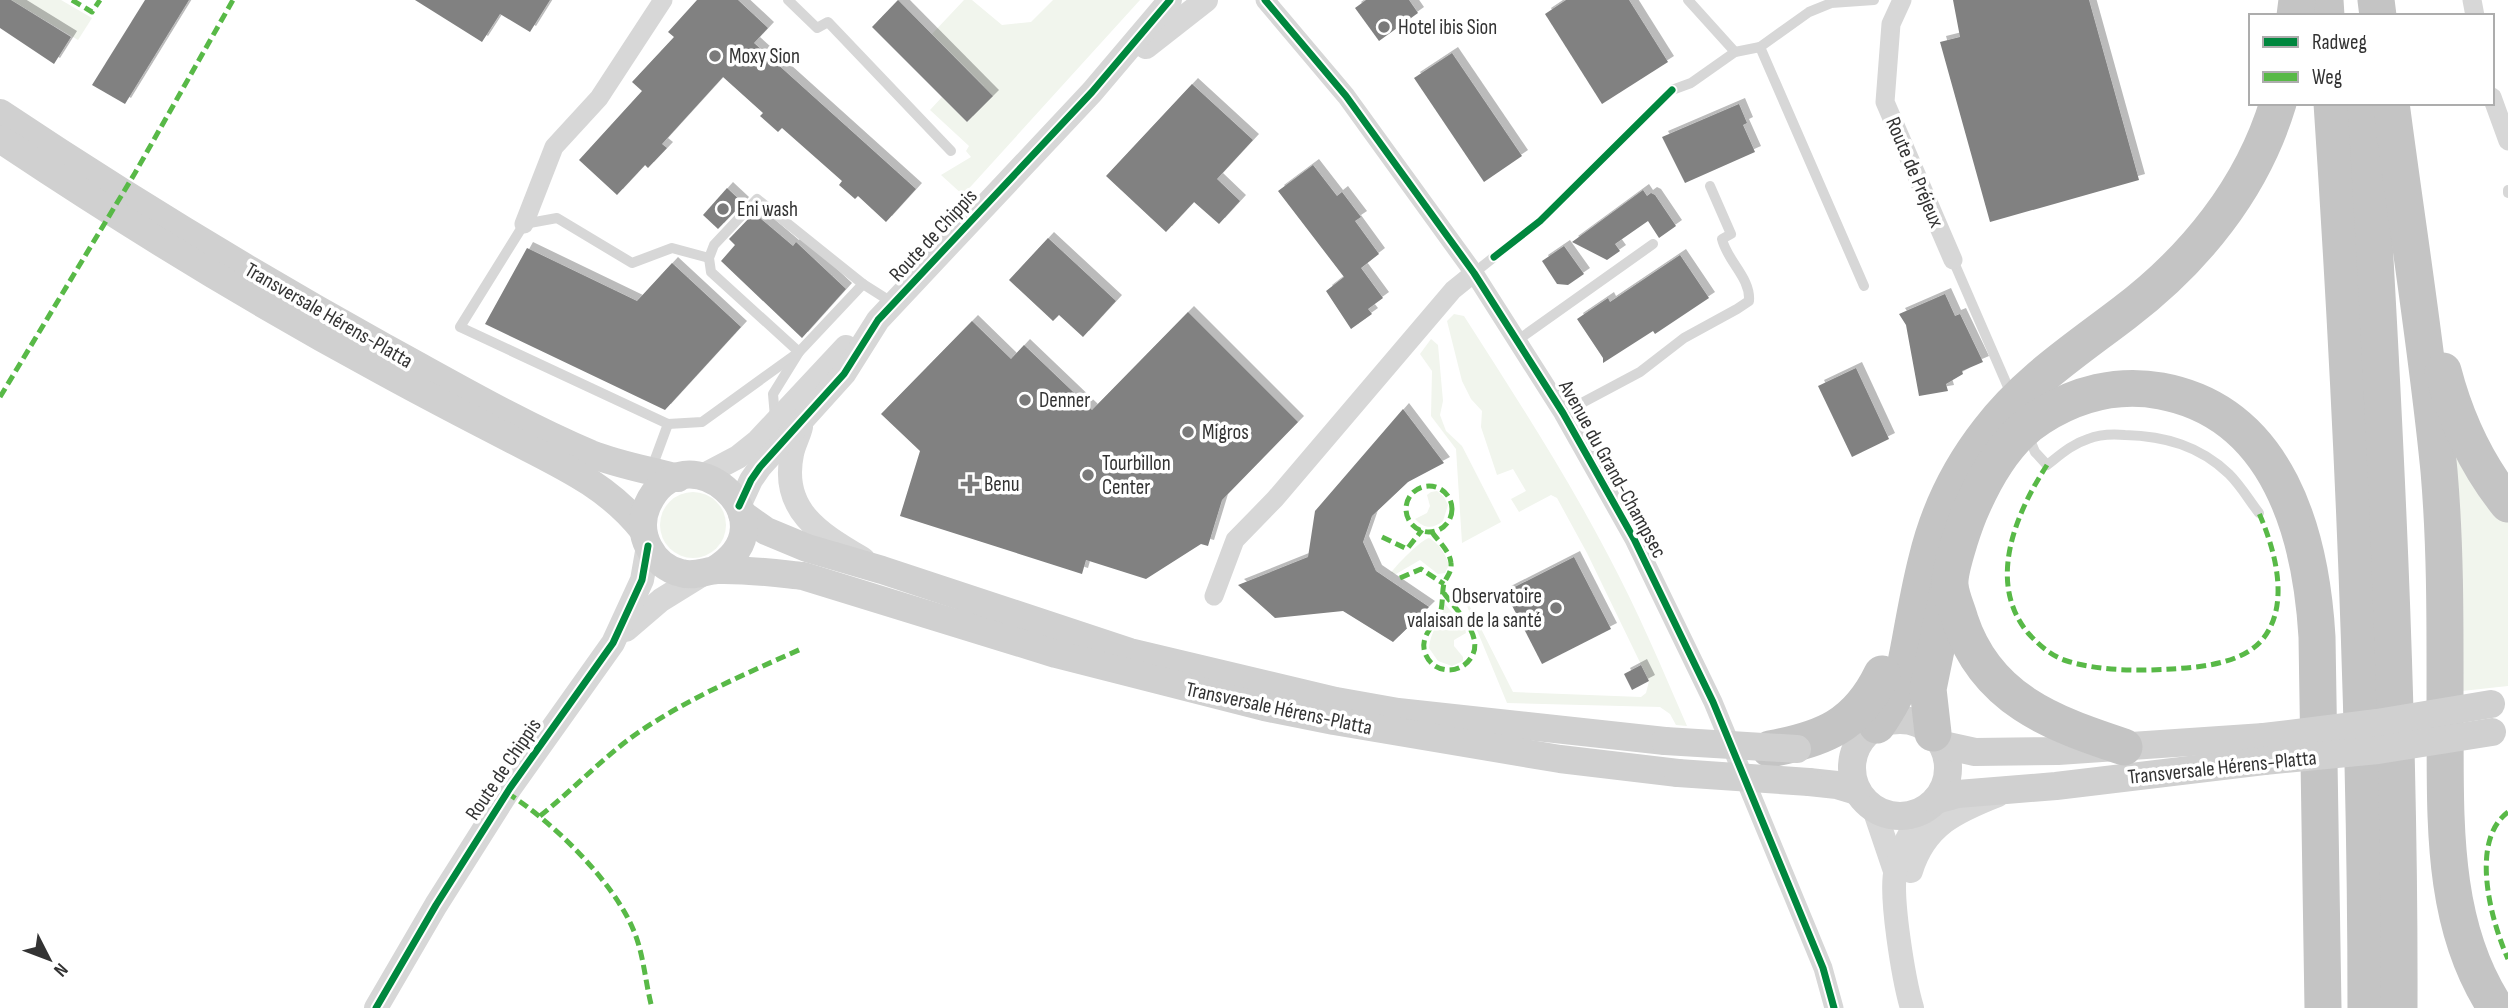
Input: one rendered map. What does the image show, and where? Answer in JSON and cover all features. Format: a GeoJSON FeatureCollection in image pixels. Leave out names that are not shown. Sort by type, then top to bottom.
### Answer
{"type":"FeatureCollection","features":[{"type":"Feature","properties":{"kind":"highway"},"geometry":{"type":"LineString","coordinates":[[1938,739],[1927,690],[1936,581],[1933,538],[1945,505],[1963,469],[2010,406],[2046,373],[2147,295],[2186,259],[2216,224],[2240,187],[2255,160],[2277,105]]}},
{"type":"Feature","properties":{"kind":"highway"},"geometry":{"type":"LineString","coordinates":[[2332,105],[2360,637],[2367,1008]]}},
{"type":"Feature","properties":{"kind":"highway"},"geometry":{"type":"LineString","coordinates":[[2367,105],[2383,386],[2391,598],[2398,833],[2399,1008]]}},
{"type":"Feature","properties":{"kind":"highway"},"geometry":{"type":"LineString","coordinates":[[2390,105],[2440,495],[2444,567],[2446,816],[2451,874],[2463,939],[2477,975],[2496,1008]]}},
{"type":"Feature","properties":{"kind":"highway"},"geometry":{"type":"LineString","coordinates":[[2410,244],[2455,412],[2476,458],[2508,504]]}},
{"type":"Feature","properties":{"kind":"highway"},"geometry":{"type":"LineString","coordinates":[[1787,748],[1815,740],[1834,729],[1862,706],[1936,581],[1993,467],[2027,427],[2063,404],[2092,394],[2120,389],[2165,392],[2210,408],[2250,440],[2269,463],[2286,492],[2302,534],[2312,581],[2317,651],[2323,1008]]}},
{"type":"Feature","properties":{"kind":"highway"},"geometry":{"type":"LineString","coordinates":[[1869,732],[1902,677],[1936,581]]}},
{"type":"Feature","properties":{"kind":"highway"},"geometry":{"type":"LineString","coordinates":[[1936,581],[1982,666],[1995,681],[2042,716],[2124,747]]}},
{"type":"Feature","properties":{"kind":"main road","name":"Transversale Hérens-Platta"},"geometry":{"type":"LineString","coordinates":[[0,113],[160,216],[364,336],[531,426],[591,454],[620,464],[677,475]]}},
{"type":"Feature","properties":{"kind":"main road","name":"Transversale Hérens-Platta"},"geometry":{"type":"LineString","coordinates":[[0,139],[130,223],[296,323],[404,383],[576,472],[605,491],[633,517],[646,538]]}},
{"type":"Feature","properties":{"kind":"main road"},"geometry":{"type":"LineString","coordinates":[[677,475],[724,486],[740,510],[742,531],[737,547],[727,561],[708,572],[686,574],[670,569],[656,558],[646,538],[644,515],[650,500],[677,475]]}},
{"type":"Feature","properties":{"kind":"main road","name":"Transversale Hérens-Platta"},"geometry":{"type":"LineString","coordinates":[[740,510],[766,531],[807,548],[882,569],[1130,652],[1336,701],[1448,718],[1665,741],[1818,748],[1869,732]]}},
{"type":"Feature","properties":{"kind":"main road","name":"Transversale Hérens-Platta"},"geometry":{"type":"LineString","coordinates":[[708,572],[761,571],[803,576],[1069,658],[1264,707],[1560,759],[1678,773],[1837,785],[1865,800]]}},
{"type":"Feature","properties":{"kind":"main road","name":"Transversale Hérens-Platta"},"geometry":{"type":"LineString","coordinates":[[1930,805],[1958,794],[2013,789],[2264,749],[2377,723],[2500,702]]}},
{"type":"Feature","properties":{"kind":"main road"},"geometry":{"type":"LineString","coordinates":[[1903,720],[1923,725],[1938,739],[1947,755],[1948,776],[1930,805],[1914,815],[1894,816],[1865,800],[1851,775],[1851,764],[1869,732],[1903,720]]}},
{"type":"Feature","properties":{"kind":"main road","name":"Transversale Hérens-Platta"},"geometry":{"type":"LineString","coordinates":[[1938,739],[1975,752],[2124,747],[2378,750],[2500,731]]}},
{"type":"Feature","properties":{"kind":"street"},"geometry":{"type":"LineString","coordinates":[[524,224],[554,146],[599,98],[663,0]]}},
{"type":"Feature","properties":{"kind":"street","name":"Route de Chippis"},"geometry":{"type":"LineString","coordinates":[[677,475],[738,457],[776,423],[859,334],[886,311],[1092,92],[1170,0]]}},
{"type":"Feature","properties":{"kind":"street","name":"Route de Chippis"},"geometry":{"type":"LineString","coordinates":[[1092,92],[1206,0]]}},
{"type":"Feature","properties":{"kind":"street","name":"Avenue du Grand-Champsec"},"geometry":{"type":"LineString","coordinates":[[1265,0],[1346,96],[1474,274],[1563,413],[1634,539],[1713,702],[1823,968],[1834,1008]]}},
{"type":"Feature","properties":{"kind":"street","name":"Route de Préjeux"},"geometry":{"type":"LineString","coordinates":[[1902,0],[1891,24],[1885,102],[1953,260]]}},
{"type":"Feature","properties":{"kind":"street"},"geometry":{"type":"LineString","coordinates":[[2494,102],[2508,141]]}},
{"type":"Feature","properties":{"kind":"street"},"geometry":{"type":"LineString","coordinates":[[1214,596],[1236,540],[1275,499],[1453,290],[1474,274]]}},
{"type":"Feature","properties":{"kind":"street","name":"Route de Chippis"},"geometry":{"type":"LineString","coordinates":[[740,510],[751,480],[760,467],[844,374],[886,311]]}},
{"type":"Feature","properties":{"kind":"street"},"geometry":{"type":"LineString","coordinates":[[803,420],[790,466],[793,493],[799,508],[807,521],[817,529],[882,569]]}},
{"type":"Feature","properties":{"kind":"street","name":"Route de Chippis"},"geometry":{"type":"LineString","coordinates":[[376,1008],[478,837],[613,643],[642,580],[646,538]]}},
{"type":"Feature","properties":{"kind":"street","name":"Route de Chippis"},"geometry":{"type":"LineString","coordinates":[[613,643],[660,600],[708,572]]}},
{"type":"Feature","properties":{"kind":"street"},"geometry":{"type":"LineString","coordinates":[[1897,919],[1914,860],[1925,840],[1951,816],[2013,789]]}},
{"type":"Feature","properties":{"kind":"street"},"geometry":{"type":"LineString","coordinates":[[1865,800],[1895,871],[1897,919],[1912,1008]]}},
{"type":"Feature","properties":{"kind":"street"},"geometry":{"type":"LineString","coordinates":[[1895,871],[1911,829],[1930,805]]}},
{"type":"Feature","properties":{"kind":"lane"},"geometry":{"type":"LineString","coordinates":[[788,0],[817,28],[828,22],[951,151]]}},
{"type":"Feature","properties":{"kind":"lane"},"geometry":{"type":"LineString","coordinates":[[1688,0],[1735,52]]}},
{"type":"Feature","properties":{"kind":"lane"},"geometry":{"type":"LineString","coordinates":[[1672,90],[1691,83],[1735,52],[1760,47],[1809,12],[1830,4],[1874,0]]}},
{"type":"Feature","properties":{"kind":"lane"},"geometry":{"type":"LineString","coordinates":[[1760,47],[1864,286]]}},
{"type":"Feature","properties":{"kind":"lane"},"geometry":{"type":"LineString","coordinates":[[1563,413],[1640,372],[1684,338],[1737,310],[1749,300],[1750,290],[1724,248],[1722,239],[1731,234],[1710,186]]}},
{"type":"Feature","properties":{"kind":"lane"},"geometry":{"type":"LineString","coordinates":[[799,352],[711,272],[709,258],[714,245],[757,199],[863,284],[886,311]]}},
{"type":"Feature","properties":{"kind":"lane"},"geometry":{"type":"LineString","coordinates":[[709,258],[672,248],[632,263],[557,218],[524,224],[460,327],[668,424],[702,422],[799,352],[863,284]]}},
{"type":"Feature","properties":{"kind":"lane"},"geometry":{"type":"LineString","coordinates":[[1518,340],[1653,244]]}},
{"type":"Feature","properties":{"kind":"lane"},"geometry":{"type":"LineString","coordinates":[[1474,274],[1494,257]]}},
{"type":"Feature","properties":{"kind":"lane"},"geometry":{"type":"LineString","coordinates":[[1953,260],[2008,387]]}},
{"type":"Feature","properties":{"kind":"lane"},"geometry":{"type":"LineString","coordinates":[[776,423],[773,394],[799,352]]}},
{"type":"Feature","properties":{"kind":"lane"},"geometry":{"type":"LineString","coordinates":[[668,424],[677,475]]}},
{"type":"Feature","properties":{"kind":"lane"},"geometry":{"type":"LineString","coordinates":[[2030,440],[2035,452],[2047,466],[2075,444],[2098,436],[2145,435],[2172,440],[2198,451],[2232,476],[2259,513]]}},
{"type":"Feature","properties":{"kind":"shaded area"},"geometry":{"type":"Polygon","coordinates":[[[11,0],[61,0],[92,18],[78,40],[11,0]]]}},
{"type":"Feature","properties":{"kind":"shaded area"},"geometry":{"type":"Polygon","coordinates":[[[964,0],[972,0],[1002,25],[1031,22],[1053,0],[1140,0],[963,195],[941,175],[971,157],[966,151],[969,146],[930,110],[942,97],[967,122],[993,96],[932,34],[964,0]]]}},
{"type":"Feature","properties":{"kind":"shaded area"},"geometry":{"type":"Polygon","coordinates":[[[1454,314],[1464,316],[1574,492],[1629,596],[1687,726],[1676,725],[1670,714],[1660,707],[1507,703],[1466,599],[1513,692],[1641,697],[1646,693],[1649,681],[1557,498],[1551,495],[1519,512],[1511,499],[1526,491],[1513,469],[1497,475],[1481,427],[1482,411],[1471,399],[1462,381],[1447,321],[1454,314]]]}},
{"type":"Feature","properties":{"kind":"shaded area"},"geometry":{"type":"Polygon","coordinates":[[[1431,339],[1438,345],[1443,401],[1440,415],[1446,431],[1462,446],[1501,522],[1462,543],[1456,449],[1431,416],[1432,371],[1420,354],[1431,339]]]}},
{"type":"Feature","properties":{"kind":"shaded area"},"geometry":{"type":"Polygon","coordinates":[[[2454,439],[2508,522],[2508,686],[2462,691],[2454,439]]]}},
{"type":"Feature","properties":{"kind":"shaded area"},"geometry":{"type":"Polygon","coordinates":[[[1437,491],[1448,505],[1443,521],[1432,527],[1425,526],[1415,519],[1427,513],[1430,506],[1427,495],[1437,491]]]}},
{"type":"Feature","properties":{"kind":"shaded area"},"geometry":{"type":"Polygon","coordinates":[[[693,492],[706,495],[716,502],[723,512],[726,525],[723,538],[716,548],[706,555],[693,558],[680,555],[670,548],[663,538],[660,525],[663,512],[670,502],[680,495],[693,492]]]}},
{"type":"Feature","properties":{"kind":"shaded area"},"geometry":{"type":"Polygon","coordinates":[[[1429,538],[1439,546],[1446,557],[1449,565],[1445,573],[1438,574],[1420,560],[1396,574],[1391,573],[1409,553],[1429,538]]]}},
{"type":"Feature","properties":{"kind":"shaded area"},"geometry":{"type":"Polygon","coordinates":[[[1445,604],[1465,628],[1466,633],[1454,640],[1454,646],[1463,661],[1452,666],[1438,661],[1429,648],[1431,636],[1445,604]]]}},
{"type":"Feature","properties":{"kind":"building"},"geometry":{"type":"Polygon","coordinates":[[[0,0],[11,0],[71,37],[54,64],[0,28],[0,0]]]}},
{"type":"Feature","properties":{"kind":"building"},"geometry":{"type":"Polygon","coordinates":[[[145,0],[189,0],[125,104],[92,85],[145,0]]]}},
{"type":"Feature","properties":{"kind":"building"},"geometry":{"type":"Polygon","coordinates":[[[415,0],[550,0],[530,32],[500,14],[482,42],[415,0]]]}},
{"type":"Feature","properties":{"kind":"building"},"geometry":{"type":"Polygon","coordinates":[[[697,0],[738,0],[768,28],[754,43],[916,189],[886,222],[858,196],[855,199],[839,185],[842,181],[782,128],[778,132],[760,116],[763,113],[723,77],[662,144],[667,148],[648,168],[645,165],[617,195],[579,160],[642,91],[632,82],[674,37],[668,32],[697,0]]]}},
{"type":"Feature","properties":{"kind":"building"},"geometry":{"type":"Polygon","coordinates":[[[898,0],[993,96],[967,122],[872,27],[898,0]]]}},
{"type":"Feature","properties":{"kind":"building","name":"Hotel ibis Sion"},"geometry":{"type":"Polygon","coordinates":[[[1366,0],[1409,0],[1418,13],[1379,41],[1355,8],[1366,0]]]}},
{"type":"Feature","properties":{"kind":"building"},"geometry":{"type":"Polygon","coordinates":[[[1566,0],[1629,0],[1668,62],[1602,104],[1545,14],[1566,0]]]}},
{"type":"Feature","properties":{"kind":"building"},"geometry":{"type":"Polygon","coordinates":[[[1953,0],[2089,0],[2139,180],[1990,222],[1940,42],[1960,37],[1953,0]]]}},
{"type":"Feature","properties":{"kind":"building"},"geometry":{"type":"Polygon","coordinates":[[[1452,53],[1522,156],[1484,182],[1414,78],[1452,53]]]}},
{"type":"Feature","properties":{"kind":"building"},"geometry":{"type":"Polygon","coordinates":[[[1192,84],[1253,140],[1217,179],[1240,201],[1219,224],[1194,202],[1166,232],[1106,176],[1192,84]]]}},
{"type":"Feature","properties":{"kind":"building"},"geometry":{"type":"Polygon","coordinates":[[[1739,104],[1747,123],[1743,125],[1755,152],[1685,183],[1662,137],[1739,104]]]}},
{"type":"Feature","properties":{"kind":"building"},"geometry":{"type":"Polygon","coordinates":[[[1313,165],[1337,196],[1342,192],[1361,217],[1355,221],[1379,254],[1361,268],[1383,298],[1368,309],[1372,314],[1351,329],[1326,291],[1344,277],[1278,191],[1313,165]]]}},
{"type":"Feature","properties":{"kind":"building","name":"Eni wash"},"geometry":{"type":"Polygon","coordinates":[[[727,188],[743,203],[718,229],[703,215],[727,188]]]}},
{"type":"Feature","properties":{"kind":"building"},"geometry":{"type":"Polygon","coordinates":[[[1643,190],[1647,196],[1651,193],[1655,195],[1676,226],[1659,238],[1648,221],[1615,244],[1620,251],[1607,260],[1572,242],[1643,190]]]}},
{"type":"Feature","properties":{"kind":"building"},"geometry":{"type":"Polygon","coordinates":[[[754,213],[793,246],[796,242],[846,289],[802,338],[721,261],[735,245],[729,239],[754,213]]]}},
{"type":"Feature","properties":{"kind":"building"},"geometry":{"type":"Polygon","coordinates":[[[1048,238],[1116,301],[1083,337],[1059,315],[1053,321],[1009,280],[1048,238]]]}},
{"type":"Feature","properties":{"kind":"building"},"geometry":{"type":"Polygon","coordinates":[[[1564,246],[1584,274],[1568,285],[1557,284],[1542,261],[1564,246]]]}},
{"type":"Feature","properties":{"kind":"building"},"geometry":{"type":"Polygon","coordinates":[[[527,248],[637,301],[672,263],[741,327],[665,410],[485,324],[527,248]]]}},
{"type":"Feature","properties":{"kind":"building"},"geometry":{"type":"Polygon","coordinates":[[[1680,255],[1709,298],[1655,334],[1653,331],[1603,363],[1603,358],[1577,319],[1608,298],[1610,302],[1680,255]]]}},
{"type":"Feature","properties":{"kind":"building"},"geometry":{"type":"Polygon","coordinates":[[[1945,294],[1955,316],[1960,314],[1983,362],[1962,371],[1963,374],[1946,384],[1948,391],[1919,396],[1906,325],[1899,314],[1945,294]]]}},
{"type":"Feature","properties":{"kind":"building","name":"Tourbillon Center"},"geometry":{"type":"Polygon","coordinates":[[[1188,312],[1298,422],[1222,500],[1208,546],[1201,544],[1146,579],[1086,560],[1082,574],[900,516],[920,451],[881,414],[972,321],[1011,359],[1024,345],[1092,410],[1188,312]]]}},
{"type":"Feature","properties":{"kind":"building"},"geometry":{"type":"Polygon","coordinates":[[[1856,368],[1889,439],[1852,457],[1818,386],[1856,368]]]}},
{"type":"Feature","properties":{"kind":"building"},"geometry":{"type":"Polygon","coordinates":[[[1403,409],[1444,463],[1408,482],[1372,516],[1363,542],[1376,571],[1429,607],[1393,642],[1343,611],[1275,618],[1238,585],[1308,557],[1315,511],[1403,409]]]}},
{"type":"Feature","properties":{"kind":"building"},"geometry":{"type":"Polygon","coordinates":[[[1574,557],[1611,629],[1542,664],[1505,592],[1574,557]]]}},
{"type":"Feature","properties":{"kind":"building"},"geometry":{"type":"Polygon","coordinates":[[[1641,665],[1649,681],[1632,690],[1624,674],[1641,665]]]}},
{"type":"Feature","properties":{"kind":"marked path"},"geometry":{"type":"LineString","coordinates":[[72,0],[92,12],[100,0]]}},
{"type":"Feature","properties":{"kind":"marked path"},"geometry":{"type":"LineString","coordinates":[[0,397],[135,173],[233,0]]}},
{"type":"Feature","properties":{"kind":"marked path"},"geometry":{"type":"LineString","coordinates":[[2047,465],[2016,526],[2007,570],[2009,592],[2015,613],[2028,633],[2046,650],[2067,661],[2092,667],[2146,670],[2208,665],[2243,654],[2262,640],[2271,626],[2278,594],[2275,560],[2259,513]]}},
{"type":"Feature","properties":{"kind":"marked path"},"geometry":{"type":"LineString","coordinates":[[1429,486],[1445,493],[1452,509],[1445,525],[1429,532],[1413,525],[1406,509],[1413,493],[1429,486]]}},
{"type":"Feature","properties":{"kind":"marked path"},"geometry":{"type":"LineString","coordinates":[[1382,537],[1407,549],[1422,530]]}},
{"type":"Feature","properties":{"kind":"marked path"},"geometry":{"type":"LineString","coordinates":[[1432,532],[1448,554],[1451,566],[1444,583],[1443,590],[1441,610],[1426,635],[1424,647],[1434,665],[1448,670],[1462,667],[1475,648],[1466,622],[1443,592]]}},
{"type":"Feature","properties":{"kind":"marked path"},"geometry":{"type":"LineString","coordinates":[[1400,578],[1421,569],[1444,584]]}},
{"type":"Feature","properties":{"kind":"marked path"},"geometry":{"type":"LineString","coordinates":[[540,816],[639,732],[718,687],[801,649]]}},
{"type":"Feature","properties":{"kind":"marked path"},"geometry":{"type":"LineString","coordinates":[[507,793],[561,835],[596,872],[624,910],[637,939],[652,1008]]}},
{"type":"Feature","properties":{"kind":"marked path"},"geometry":{"type":"LineString","coordinates":[[2508,812],[2496,825],[2489,842],[2486,861],[2490,903],[2508,959]]}},
{"type":"Feature","properties":{"kind":"cycle path"},"geometry":{"type":"LineString","coordinates":[[739,506],[760,467],[844,374],[878,320],[1092,92],[1170,0]]}},
{"type":"Feature","properties":{"kind":"cycle path"},"geometry":{"type":"LineString","coordinates":[[1265,0],[1346,96],[1474,273],[1563,413],[1634,539],[1713,702],[1823,968],[1834,1008]]}},
{"type":"Feature","properties":{"kind":"cycle path"},"geometry":{"type":"LineString","coordinates":[[1494,257],[1540,221],[1672,90]]}},
{"type":"Feature","properties":{"kind":"cycle path"},"geometry":{"type":"LineString","coordinates":[[376,1008],[436,905],[510,788],[613,643],[642,580],[648,546]]}},
{"type":"Feature","properties":{"kind":"place","name":"Hotel ibis Sion"},"geometry":{"type":"Point","coordinates":[1384,27]}},
{"type":"Feature","properties":{"kind":"place","name":"Moxy Sion"},"geometry":{"type":"Point","coordinates":[715,56]}},
{"type":"Feature","properties":{"kind":"place","name":"Eni wash"},"geometry":{"type":"Point","coordinates":[723,209]}},
{"type":"Feature","properties":{"kind":"place","name":"Denner"},"geometry":{"type":"Point","coordinates":[1025,400]}},
{"type":"Feature","properties":{"kind":"place","name":"Migros"},"geometry":{"type":"Point","coordinates":[1188,432]}},
{"type":"Feature","properties":{"kind":"place","name":"Tourbillon Center"},"geometry":{"type":"Point","coordinates":[1088,475]}},
{"type":"Feature","properties":{"kind":"place","name":"Benu"},"geometry":{"type":"Point","coordinates":[970,484]}},
{"type":"Feature","properties":{"kind":"place","name":"Observatoire valaisan de la santé"},"geometry":{"type":"Point","coordinates":[1556,608]}}]}
